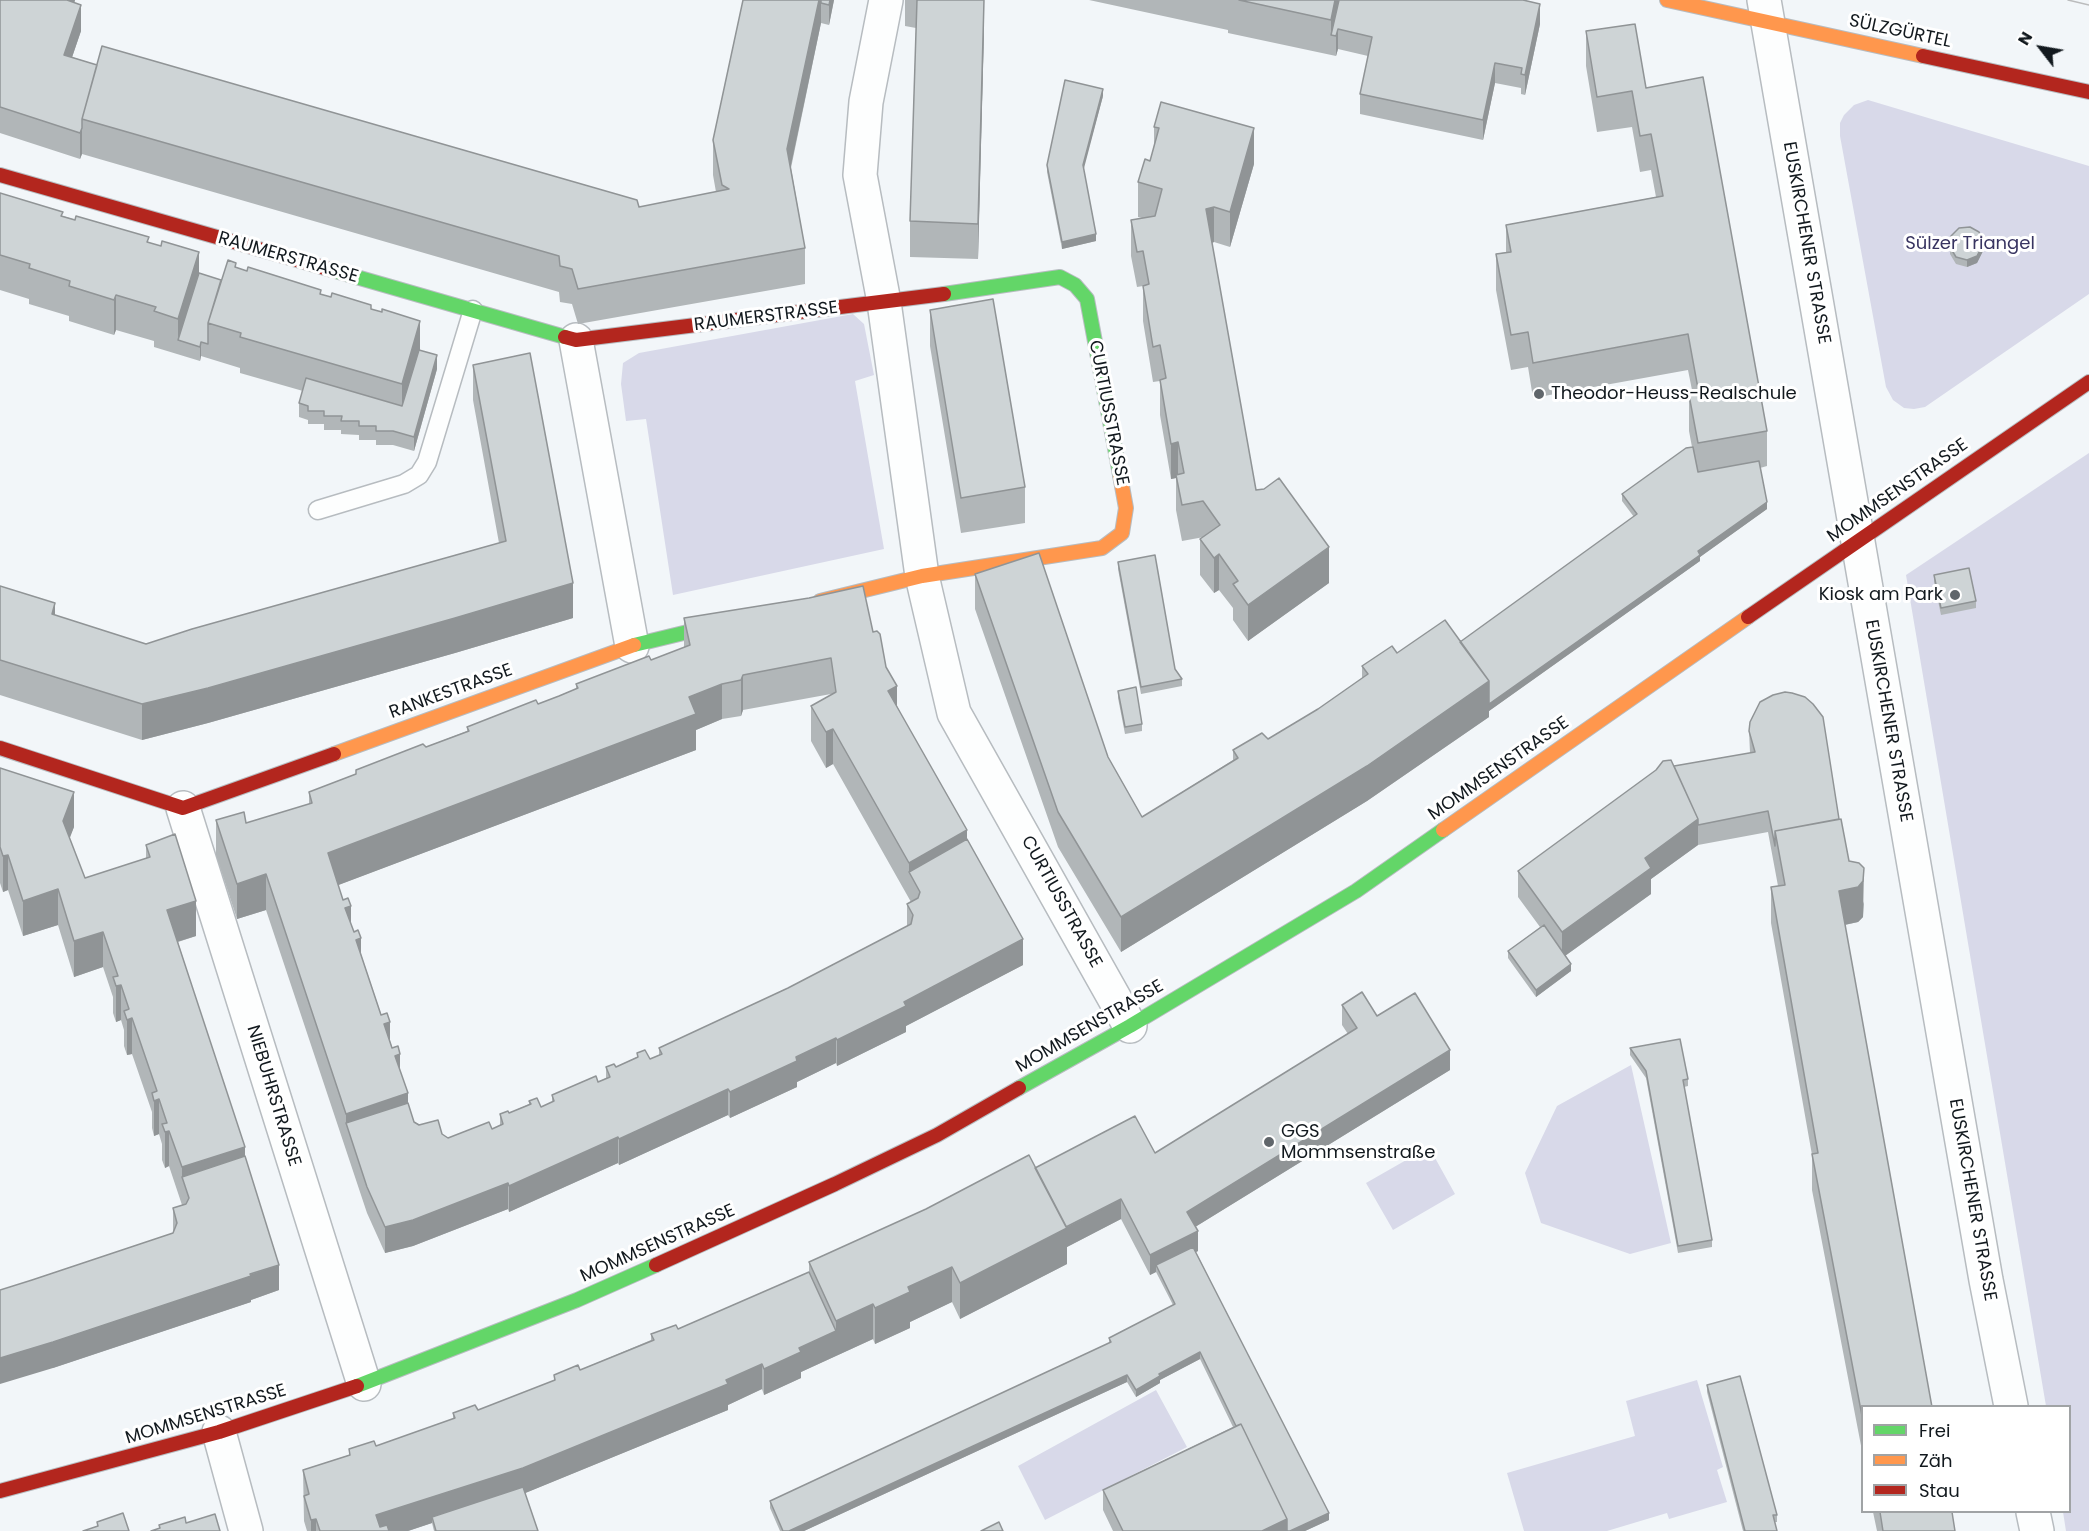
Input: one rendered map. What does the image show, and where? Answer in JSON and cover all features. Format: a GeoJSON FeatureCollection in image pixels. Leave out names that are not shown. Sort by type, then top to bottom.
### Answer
{"type":"FeatureCollection","features":[{"type":"Feature","properties":{"kind":"street","name":"CURTIUSSTRASSE"},"geometry":{"type":"LineString","coordinates":[[886,0],[866,102],[860,175],[884,302],[922,576],[954,713],[1130,1026]]}},
{"type":"Feature","properties":{"kind":"street","name":"SÜLZGÜRTEL"},"geometry":{"type":"LineString","coordinates":[[1667,0],[1766,11],[2089,92]]}},
{"type":"Feature","properties":{"kind":"street","name":"EUSKIRCHENER STRASSE"},"geometry":{"type":"LineString","coordinates":[[1766,11],[1986,1280],[2012,1405]]}},
{"type":"Feature","properties":{"kind":"street","name":"RAUMERSTRASSE"},"geometry":{"type":"LineString","coordinates":[[0,176],[576,340],[884,302]]}},
{"type":"Feature","properties":{"kind":"street","name":"CURTIUSSTRASSE"},"geometry":{"type":"LineString","coordinates":[[884,302],[1060,277],[1075,285],[1087,299],[1126,508],[1122,533],[1102,548],[922,576]]}},
{"type":"Feature","properties":{"kind":"street"},"geometry":{"type":"LineString","coordinates":[[576,340],[632,646]]}},
{"type":"Feature","properties":{"kind":"street","name":"MOMMSENSTRASSE"},"geometry":{"type":"LineString","coordinates":[[0,1491],[219,1432],[364,1384],[577,1300],[835,1184],[937,1135],[1130,1026],[1356,891],[2089,382]]}},
{"type":"Feature","properties":{"kind":"street"},"geometry":{"type":"LineString","coordinates":[[806,604],[922,576]]}},
{"type":"Feature","properties":{"kind":"street","name":"RANKESTRASSE"},"geometry":{"type":"LineString","coordinates":[[183,808],[632,646],[748,618]]}},
{"type":"Feature","properties":{"kind":"street"},"geometry":{"type":"LineString","coordinates":[[0,748],[183,808]]}},
{"type":"Feature","properties":{"kind":"street","name":"NIEBUHRSTRASSE"},"geometry":{"type":"LineString","coordinates":[[183,808],[364,1384]]}},
{"type":"Feature","properties":{"kind":"street"},"geometry":{"type":"LineString","coordinates":[[219,1432],[246,1531]]}},
{"type":"Feature","properties":{"kind":"street"},"geometry":{"type":"LineString","coordinates":[[2033,1513],[2037,1531]]}},
{"type":"Feature","properties":{"kind":"lane"},"geometry":{"type":"LineString","coordinates":[[318,510],[405,484],[419,475],[427,462],[472,310]]}},
{"type":"Feature","properties":{"kind":"green space","name":"Sülzer Triangel"},"geometry":{"type":"Polygon","coordinates":[[[1868,100],[2089,166],[2089,294],[1925,407],[1914,409],[1904,408],[1893,400],[1886,387],[1840,136],[1840,123],[1844,115],[1854,105],[1868,100]]]}},
{"type":"Feature","properties":{"kind":"green space"},"geometry":{"type":"Polygon","coordinates":[[[853,314],[864,324],[874,375],[855,381],[884,549],[673,595],[646,419],[626,421],[621,384],[623,363],[639,353],[853,314]]]}},
{"type":"Feature","properties":{"kind":"green space"},"geometry":{"type":"Polygon","coordinates":[[[2089,453],[2089,1531],[2066,1531],[2063,1513],[2071,1513],[2071,1405],[2046,1405],[1906,575],[2089,453]]]}},
{"type":"Feature","properties":{"kind":"green space"},"geometry":{"type":"Polygon","coordinates":[[[1631,1065],[1671,1243],[1630,1254],[1541,1223],[1525,1173],[1557,1106],[1631,1065]]]}},
{"type":"Feature","properties":{"kind":"green space"},"geometry":{"type":"Polygon","coordinates":[[[1429,1147],[1455,1194],[1393,1230],[1366,1183],[1429,1147]]]}},
{"type":"Feature","properties":{"kind":"green space"},"geometry":{"type":"Polygon","coordinates":[[[1697,1380],[1723,1467],[1717,1470],[1727,1502],[1669,1519],[1667,1513],[1607,1531],[1524,1531],[1507,1473],[1635,1436],[1626,1401],[1697,1380]]]}},
{"type":"Feature","properties":{"kind":"green space"},"geometry":{"type":"Polygon","coordinates":[[[1156,1390],[1187,1447],[1045,1520],[1018,1466],[1156,1390]]]}},
{"type":"Feature","properties":{"kind":"building"},"geometry":{"type":"Polygon","coordinates":[[[0,0],[67,0],[81,5],[64,55],[97,65],[80,133],[0,107],[0,0]]]}},
{"type":"Feature","properties":{"kind":"building"},"geometry":{"type":"Polygon","coordinates":[[[743,0],[819,0],[787,149],[805,248],[578,289],[572,269],[560,266],[559,256],[82,119],[102,46],[637,200],[639,207],[729,189],[722,185],[713,140],[743,0]]]}},
{"type":"Feature","properties":{"kind":"building"},"geometry":{"type":"Polygon","coordinates":[[[821,0],[830,0],[829,5],[821,3],[821,0]]]}},
{"type":"Feature","properties":{"kind":"building"},"geometry":{"type":"Polygon","coordinates":[[[917,0],[984,0],[978,224],[910,221],[917,0]]]}},
{"type":"Feature","properties":{"kind":"building"},"geometry":{"type":"Polygon","coordinates":[[[1239,0],[1335,0],[1331,20],[1239,0]]]}},
{"type":"Feature","properties":{"kind":"building"},"geometry":{"type":"Polygon","coordinates":[[[1339,0],[1523,0],[1540,4],[1525,75],[1521,74],[1522,68],[1495,63],[1483,120],[1360,94],[1372,37],[1338,29],[1336,36],[1331,35],[1339,0]]]}},
{"type":"Feature","properties":{"kind":"building"},"geometry":{"type":"Polygon","coordinates":[[[1635,24],[1646,88],[1703,77],[1767,431],[1698,443],[1689,395],[1699,394],[1688,334],[1533,363],[1528,332],[1511,335],[1496,254],[1511,252],[1506,225],[1663,196],[1651,134],[1640,136],[1632,91],[1597,97],[1586,31],[1635,24]]]}},
{"type":"Feature","properties":{"kind":"building"},"geometry":{"type":"Polygon","coordinates":[[[1065,80],[1103,89],[1083,165],[1096,234],[1062,242],[1047,165],[1065,80]]]}},
{"type":"Feature","properties":{"kind":"building"},"geometry":{"type":"Polygon","coordinates":[[[1161,102],[1254,128],[1230,212],[1214,207],[1206,209],[1256,490],[1264,489],[1279,478],[1329,547],[1248,605],[1233,584],[1238,581],[1219,554],[1214,558],[1200,539],[1220,525],[1203,501],[1182,505],[1176,475],[1184,473],[1178,442],[1171,444],[1160,380],[1166,378],[1160,345],[1153,347],[1143,286],[1149,284],[1143,251],[1137,252],[1131,220],[1155,216],[1162,189],[1138,182],[1145,159],[1150,161],[1159,128],[1154,127],[1161,102]]]}},
{"type":"Feature","properties":{"kind":"building"},"geometry":{"type":"Polygon","coordinates":[[[0,193],[63,212],[61,216],[75,220],[76,216],[149,237],[147,242],[161,246],[162,241],[199,252],[178,319],[154,311],[156,307],[116,295],[114,300],[69,286],[70,281],[29,268],[30,264],[0,255],[0,193]]]}},
{"type":"Feature","properties":{"kind":"building"},"geometry":{"type":"Polygon","coordinates":[[[1970,227],[1979,232],[1984,242],[1977,256],[1967,260],[1956,257],[1950,247],[1950,241],[1951,236],[1959,228],[1970,227]]]}},
{"type":"Feature","properties":{"kind":"building"},"geometry":{"type":"Polygon","coordinates":[[[228,260],[236,263],[235,267],[247,271],[248,267],[321,290],[320,294],[331,297],[332,293],[371,305],[371,309],[382,312],[382,309],[420,321],[402,384],[240,337],[241,333],[208,323],[228,260]]]}},
{"type":"Feature","properties":{"kind":"building"},"geometry":{"type":"Polygon","coordinates":[[[199,273],[221,280],[208,323],[208,344],[201,342],[200,347],[178,340],[199,273]]]}},
{"type":"Feature","properties":{"kind":"building"},"geometry":{"type":"Polygon","coordinates":[[[993,299],[1025,487],[961,498],[930,310],[993,299]]]}},
{"type":"Feature","properties":{"kind":"building"},"geometry":{"type":"Polygon","coordinates":[[[419,350],[437,355],[414,437],[393,431],[376,431],[376,426],[359,426],[359,421],[341,421],[342,416],[324,416],[324,411],[308,411],[308,406],[299,403],[306,378],[402,406],[419,350]]]}},
{"type":"Feature","properties":{"kind":"building"},"geometry":{"type":"Polygon","coordinates":[[[530,353],[573,583],[208,688],[142,704],[0,660],[0,586],[55,603],[52,614],[146,644],[506,541],[473,365],[530,353]]]}},
{"type":"Feature","properties":{"kind":"building"},"geometry":{"type":"Polygon","coordinates":[[[1693,447],[1698,472],[1759,461],[1767,502],[1698,551],[1700,555],[1489,704],[1489,681],[1460,642],[1637,514],[1622,494],[1686,448],[1693,447]]]}},
{"type":"Feature","properties":{"kind":"building"},"geometry":{"type":"Polygon","coordinates":[[[1039,553],[1108,757],[1142,817],[1238,758],[1233,750],[1262,733],[1268,739],[1318,709],[1368,674],[1362,666],[1392,646],[1397,653],[1445,620],[1489,681],[1367,766],[1121,917],[1058,812],[975,574],[1039,553]]]}},
{"type":"Feature","properties":{"kind":"building"},"geometry":{"type":"Polygon","coordinates":[[[1155,555],[1175,669],[1182,679],[1141,687],[1118,562],[1155,555]]]}},
{"type":"Feature","properties":{"kind":"building","name":"Kiosk am Park"},"geometry":{"type":"Polygon","coordinates":[[[1969,568],[1976,601],[1941,608],[1934,575],[1969,568]]]}},
{"type":"Feature","properties":{"kind":"building"},"geometry":{"type":"Polygon","coordinates":[[[863,586],[873,632],[877,631],[880,634],[886,667],[897,686],[888,691],[967,830],[909,863],[833,729],[826,732],[811,706],[836,692],[831,658],[743,675],[741,680],[722,684],[689,697],[696,714],[328,853],[343,900],[348,898],[351,906],[345,908],[354,932],[358,930],[361,938],[356,940],[381,1015],[387,1013],[390,1022],[384,1024],[392,1048],[398,1046],[400,1054],[395,1056],[408,1093],[346,1114],[266,874],[237,884],[216,820],[244,812],[246,823],[312,803],[309,792],[356,774],[356,770],[423,744],[426,747],[469,731],[467,727],[536,700],[538,704],[559,696],[578,688],[576,684],[649,656],[651,660],[690,645],[684,618],[809,598],[863,586]]]}},
{"type":"Feature","properties":{"kind":"building"},"geometry":{"type":"Polygon","coordinates":[[[1136,687],[1142,724],[1125,727],[1118,691],[1136,687]]]}},
{"type":"Feature","properties":{"kind":"building"},"geometry":{"type":"Polygon","coordinates":[[[1785,692],[1805,697],[1823,717],[1839,819],[1775,831],[1775,846],[1768,811],[1698,825],[1698,819],[1674,766],[1755,752],[1749,731],[1750,722],[1760,702],[1785,692]]]}},
{"type":"Feature","properties":{"kind":"building"},"geometry":{"type":"Polygon","coordinates":[[[1671,760],[1698,819],[1645,858],[1651,868],[1562,932],[1518,871],[1656,770],[1663,761],[1671,760]]]}},
{"type":"Feature","properties":{"kind":"building"},"geometry":{"type":"Polygon","coordinates":[[[0,768],[74,792],[63,821],[85,878],[150,857],[146,845],[175,834],[196,901],[167,910],[245,1147],[182,1167],[169,1131],[165,1132],[162,1124],[167,1123],[159,1099],[154,1101],[152,1093],[157,1091],[132,1018],[127,1020],[124,1011],[129,1009],[121,985],[116,986],[113,977],[118,976],[103,932],[74,941],[58,889],[23,901],[8,855],[3,856],[0,847],[0,768]]]}},
{"type":"Feature","properties":{"kind":"building"},"geometry":{"type":"Polygon","coordinates":[[[1841,819],[1849,861],[1859,863],[1864,868],[1863,881],[1858,887],[1839,891],[1932,1405],[1861,1405],[1861,1411],[1812,1154],[1818,1153],[1771,887],[1785,885],[1775,831],[1841,819]]]}},
{"type":"Feature","properties":{"kind":"building"},"geometry":{"type":"Polygon","coordinates":[[[967,839],[1023,939],[904,1002],[906,1006],[837,1040],[836,1038],[796,1057],[797,1061],[730,1092],[728,1089],[509,1186],[508,1183],[413,1220],[385,1227],[367,1187],[346,1123],[408,1103],[414,1122],[419,1125],[438,1120],[442,1134],[448,1138],[489,1122],[492,1129],[503,1124],[500,1114],[508,1111],[509,1113],[531,1104],[529,1101],[537,1098],[541,1107],[554,1101],[552,1095],[596,1076],[598,1082],[610,1077],[606,1067],[614,1064],[616,1067],[638,1057],[637,1053],[645,1050],[650,1059],[662,1054],[659,1048],[788,988],[911,924],[913,915],[907,904],[918,898],[920,892],[909,872],[967,839]]]}},
{"type":"Feature","properties":{"kind":"building"},"geometry":{"type":"Polygon","coordinates":[[[1544,925],[1571,964],[1536,990],[1508,951],[1544,925]]]}},
{"type":"Feature","properties":{"kind":"building","name":"GGS Mommsenstraße"},"geometry":{"type":"Polygon","coordinates":[[[1362,992],[1377,1016],[1415,993],[1450,1050],[1187,1212],[1198,1231],[1150,1255],[1121,1199],[1066,1227],[1035,1168],[1135,1116],[1155,1153],[1357,1028],[1342,1005],[1362,992]]]}},
{"type":"Feature","properties":{"kind":"building"},"geometry":{"type":"Polygon","coordinates":[[[1680,1039],[1688,1079],[1683,1080],[1712,1240],[1678,1246],[1646,1071],[1630,1048],[1680,1039]]]}},
{"type":"Feature","properties":{"kind":"building"},"geometry":{"type":"Polygon","coordinates":[[[1029,1155],[1067,1228],[960,1283],[952,1267],[908,1287],[910,1292],[875,1308],[873,1304],[836,1321],[809,1262],[926,1209],[1029,1155]]]}},
{"type":"Feature","properties":{"kind":"building"},"geometry":{"type":"Polygon","coordinates":[[[245,1156],[279,1265],[0,1358],[0,1290],[173,1233],[177,1223],[173,1208],[186,1204],[189,1198],[182,1177],[245,1156]]]}},
{"type":"Feature","properties":{"kind":"building"},"geometry":{"type":"Polygon","coordinates":[[[1193,1247],[1329,1513],[1287,1531],[1287,1519],[1241,1424],[1236,1426],[1200,1352],[1159,1374],[1160,1376],[1136,1390],[1127,1375],[789,1531],[783,1531],[770,1501],[1111,1342],[1109,1338],[1175,1304],[1156,1265],[1193,1247]]]}},
{"type":"Feature","properties":{"kind":"building"},"geometry":{"type":"Polygon","coordinates":[[[809,1272],[836,1331],[799,1348],[801,1352],[764,1369],[762,1364],[726,1380],[728,1384],[523,1468],[376,1515],[380,1527],[387,1525],[389,1531],[320,1531],[316,1519],[311,1520],[304,1496],[309,1494],[303,1470],[350,1455],[349,1449],[374,1441],[376,1446],[455,1418],[453,1413],[475,1405],[478,1410],[555,1380],[554,1375],[578,1365],[580,1370],[654,1340],[651,1334],[676,1325],[678,1329],[809,1272]]]}},
{"type":"Feature","properties":{"kind":"building"},"geometry":{"type":"Polygon","coordinates":[[[1740,1376],[1777,1515],[1773,1515],[1777,1531],[1745,1531],[1707,1385],[1740,1376]]]}},
{"type":"Feature","properties":{"kind":"building"},"geometry":{"type":"Polygon","coordinates":[[[1241,1424],[1287,1519],[1262,1531],[1123,1531],[1103,1490],[1241,1424]]]}},
{"type":"Feature","properties":{"kind":"building"},"geometry":{"type":"Polygon","coordinates":[[[523,1487],[538,1531],[436,1531],[432,1517],[523,1487]]]}},
{"type":"Feature","properties":{"kind":"building"},"geometry":{"type":"Polygon","coordinates":[[[123,1513],[129,1531],[83,1531],[98,1526],[97,1522],[123,1513]]]}},
{"type":"Feature","properties":{"kind":"building"},"geometry":{"type":"Polygon","coordinates":[[[1880,1513],[1952,1513],[1955,1531],[1883,1531],[1880,1513]]]}},
{"type":"Feature","properties":{"kind":"building"},"geometry":{"type":"Polygon","coordinates":[[[215,1514],[220,1531],[151,1531],[160,1528],[159,1525],[185,1517],[186,1523],[215,1514]]]}},
{"type":"Feature","properties":{"kind":"building"},"geometry":{"type":"Polygon","coordinates":[[[999,1522],[1003,1531],[981,1531],[999,1522]]]}},
{"type":"Feature","properties":{"kind":"tram line"},"geometry":{"type":"LineString","coordinates":[[2068,0],[2089,5]]}},
{"type":"Feature","properties":{"kind":"traffic: fast"},"geometry":{"type":"LineString","coordinates":[[332,270],[565,337]]}},
{"type":"Feature","properties":{"kind":"traffic: fast"},"geometry":{"type":"LineString","coordinates":[[944,294],[1060,277],[1075,285],[1087,299],[1120,475]]}},
{"type":"Feature","properties":{"kind":"traffic: fast"},"geometry":{"type":"LineString","coordinates":[[634,645],[729,622]]}},
{"type":"Feature","properties":{"kind":"traffic: fast"},"geometry":{"type":"LineString","coordinates":[[1019,1088],[1130,1026],[1356,891],[1443,830]]}},
{"type":"Feature","properties":{"kind":"traffic: fast"},"geometry":{"type":"LineString","coordinates":[[357,1386],[577,1300],[656,1265]]}},
{"type":"Feature","properties":{"kind":"traffic: slow"},"geometry":{"type":"LineString","coordinates":[[1667,0],[1923,56]]}},
{"type":"Feature","properties":{"kind":"traffic: slow"},"geometry":{"type":"LineString","coordinates":[[820,601],[922,576],[1102,548],[1122,533],[1126,508],[1120,475]]}},
{"type":"Feature","properties":{"kind":"traffic: slow"},"geometry":{"type":"LineString","coordinates":[[1443,830],[1748,617]]}},
{"type":"Feature","properties":{"kind":"traffic: slow"},"geometry":{"type":"LineString","coordinates":[[334,754],[634,645]]}},
{"type":"Feature","properties":{"kind":"traffic: jam"},"geometry":{"type":"LineString","coordinates":[[1923,56],[2089,92]]}},
{"type":"Feature","properties":{"kind":"traffic: jam"},"geometry":{"type":"LineString","coordinates":[[0,175],[332,270]]}},
{"type":"Feature","properties":{"kind":"traffic: jam"},"geometry":{"type":"LineString","coordinates":[[565,337],[576,340],[944,294]]}},
{"type":"Feature","properties":{"kind":"traffic: jam"},"geometry":{"type":"LineString","coordinates":[[1748,617],[2089,382]]}},
{"type":"Feature","properties":{"kind":"traffic: jam"},"geometry":{"type":"LineString","coordinates":[[0,748],[183,808],[334,754]]}},
{"type":"Feature","properties":{"kind":"traffic: jam"},"geometry":{"type":"LineString","coordinates":[[656,1265],[937,1135],[1019,1088]]}},
{"type":"Feature","properties":{"kind":"traffic: jam"},"geometry":{"type":"LineString","coordinates":[[0,1491],[219,1432],[357,1386]]}},
{"type":"Feature","properties":{"kind":"place","name":"Theodor-Heuss-Realschule"},"geometry":{"type":"Point","coordinates":[1539,394]}},
{"type":"Feature","properties":{"kind":"place","name":"Kiosk am Park"},"geometry":{"type":"Point","coordinates":[1955,595]}},
{"type":"Feature","properties":{"kind":"place","name":"GGS Mommsenstraße"},"geometry":{"type":"Point","coordinates":[1269,1142]}}]}
